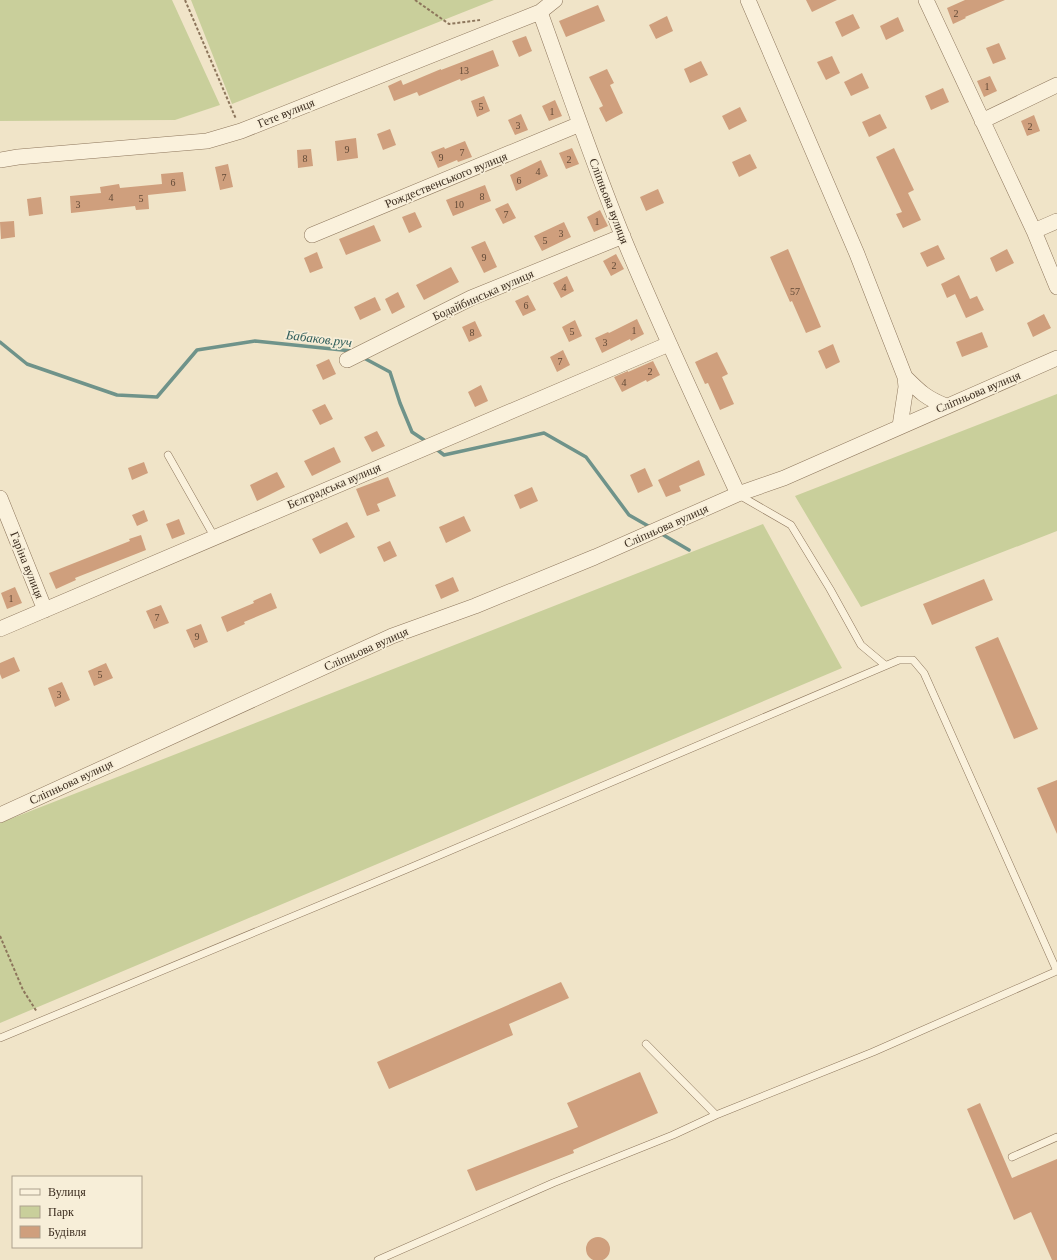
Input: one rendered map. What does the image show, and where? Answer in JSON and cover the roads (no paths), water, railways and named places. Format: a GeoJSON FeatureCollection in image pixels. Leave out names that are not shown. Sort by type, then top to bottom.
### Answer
{"type":"FeatureCollection","features":[{"type":"Feature","properties":{"kind":"street","name":"Гете вулиця"},"geometry":{"type":"LineString","coordinates":[[0,160],[18,157],[207,141],[241,131],[540,12],[555,0]]}},
{"type":"Feature","properties":{"kind":"street"},"geometry":{"type":"LineString","coordinates":[[748,0],[857,254],[905,377],[906,387],[900,426]]}},
{"type":"Feature","properties":{"kind":"street"},"geometry":{"type":"LineString","coordinates":[[931,2],[982,121],[1034,231],[1057,287]]}},
{"type":"Feature","properties":{"kind":"street","name":"Сліпньова вулиця"},"geometry":{"type":"LineString","coordinates":[[540,12],[580,124],[623,236],[669,344],[738,494]]}},
{"type":"Feature","properties":{"kind":"street"},"geometry":{"type":"LineString","coordinates":[[982,121],[1057,85]]}},
{"type":"Feature","properties":{"kind":"street","name":"Рождественського вулиця"},"geometry":{"type":"LineString","coordinates":[[312,235],[580,124]]}},
{"type":"Feature","properties":{"kind":"street"},"geometry":{"type":"LineString","coordinates":[[1034,231],[1057,221]]}},
{"type":"Feature","properties":{"kind":"street","name":"Бодайбинська вулиця"},"geometry":{"type":"LineString","coordinates":[[347,360],[471,298],[623,236]]}},
{"type":"Feature","properties":{"kind":"street","name":"Бєлградська вулиця"},"geometry":{"type":"LineString","coordinates":[[0,629],[669,344]]}},
{"type":"Feature","properties":{"kind":"street","name":"Сліпньова вулиця"},"geometry":{"type":"LineString","coordinates":[[0,815],[392,636],[476,606],[664,527],[738,494],[784,478],[1057,358]]}},
{"type":"Feature","properties":{"kind":"street"},"geometry":{"type":"LineString","coordinates":[[905,377],[920,393],[930,400],[946,406]]}},
{"type":"Feature","properties":{"kind":"street","name":"Гаріна вулиця"},"geometry":{"type":"LineString","coordinates":[[0,498],[46,610]]}},
{"type":"Feature","properties":{"kind":"lane"},"geometry":{"type":"LineString","coordinates":[[168,455],[214,538]]}},
{"type":"Feature","properties":{"kind":"lane"},"geometry":{"type":"LineString","coordinates":[[738,494],[791,525],[862,645],[885,664]]}},
{"type":"Feature","properties":{"kind":"lane"},"geometry":{"type":"LineString","coordinates":[[0,1038],[400,872],[885,664],[899,660],[913,660],[924,673],[1057,971],[873,1052],[553,1183],[378,1260]]}},
{"type":"Feature","properties":{"kind":"lane"},"geometry":{"type":"LineString","coordinates":[[646,1044],[716,1115]]}},
{"type":"Feature","properties":{"kind":"lane"},"geometry":{"type":"LineString","coordinates":[[1012,1157],[1057,1137]]}},
{"type":"Feature","properties":{"kind":"waterway","name":"Бабаков.руч"},"geometry":{"type":"LineString","coordinates":[[0,342],[27,364],[117,395],[157,397],[197,350],[255,341],[352,351]]}},
{"type":"Feature","properties":{"kind":"waterway","name":"Бабаков.руч"},"geometry":{"type":"LineString","coordinates":[[362,357],[390,372],[400,403],[412,432],[427,442]]}},
{"type":"Feature","properties":{"kind":"waterway","name":"Бабаков.руч"},"geometry":{"type":"LineString","coordinates":[[435,448],[444,455],[544,433],[586,457],[629,515],[650,527]]}},
{"type":"Feature","properties":{"kind":"waterway","name":"Бабаков.руч"},"geometry":{"type":"LineString","coordinates":[[660,533],[689,550]]}}]}
